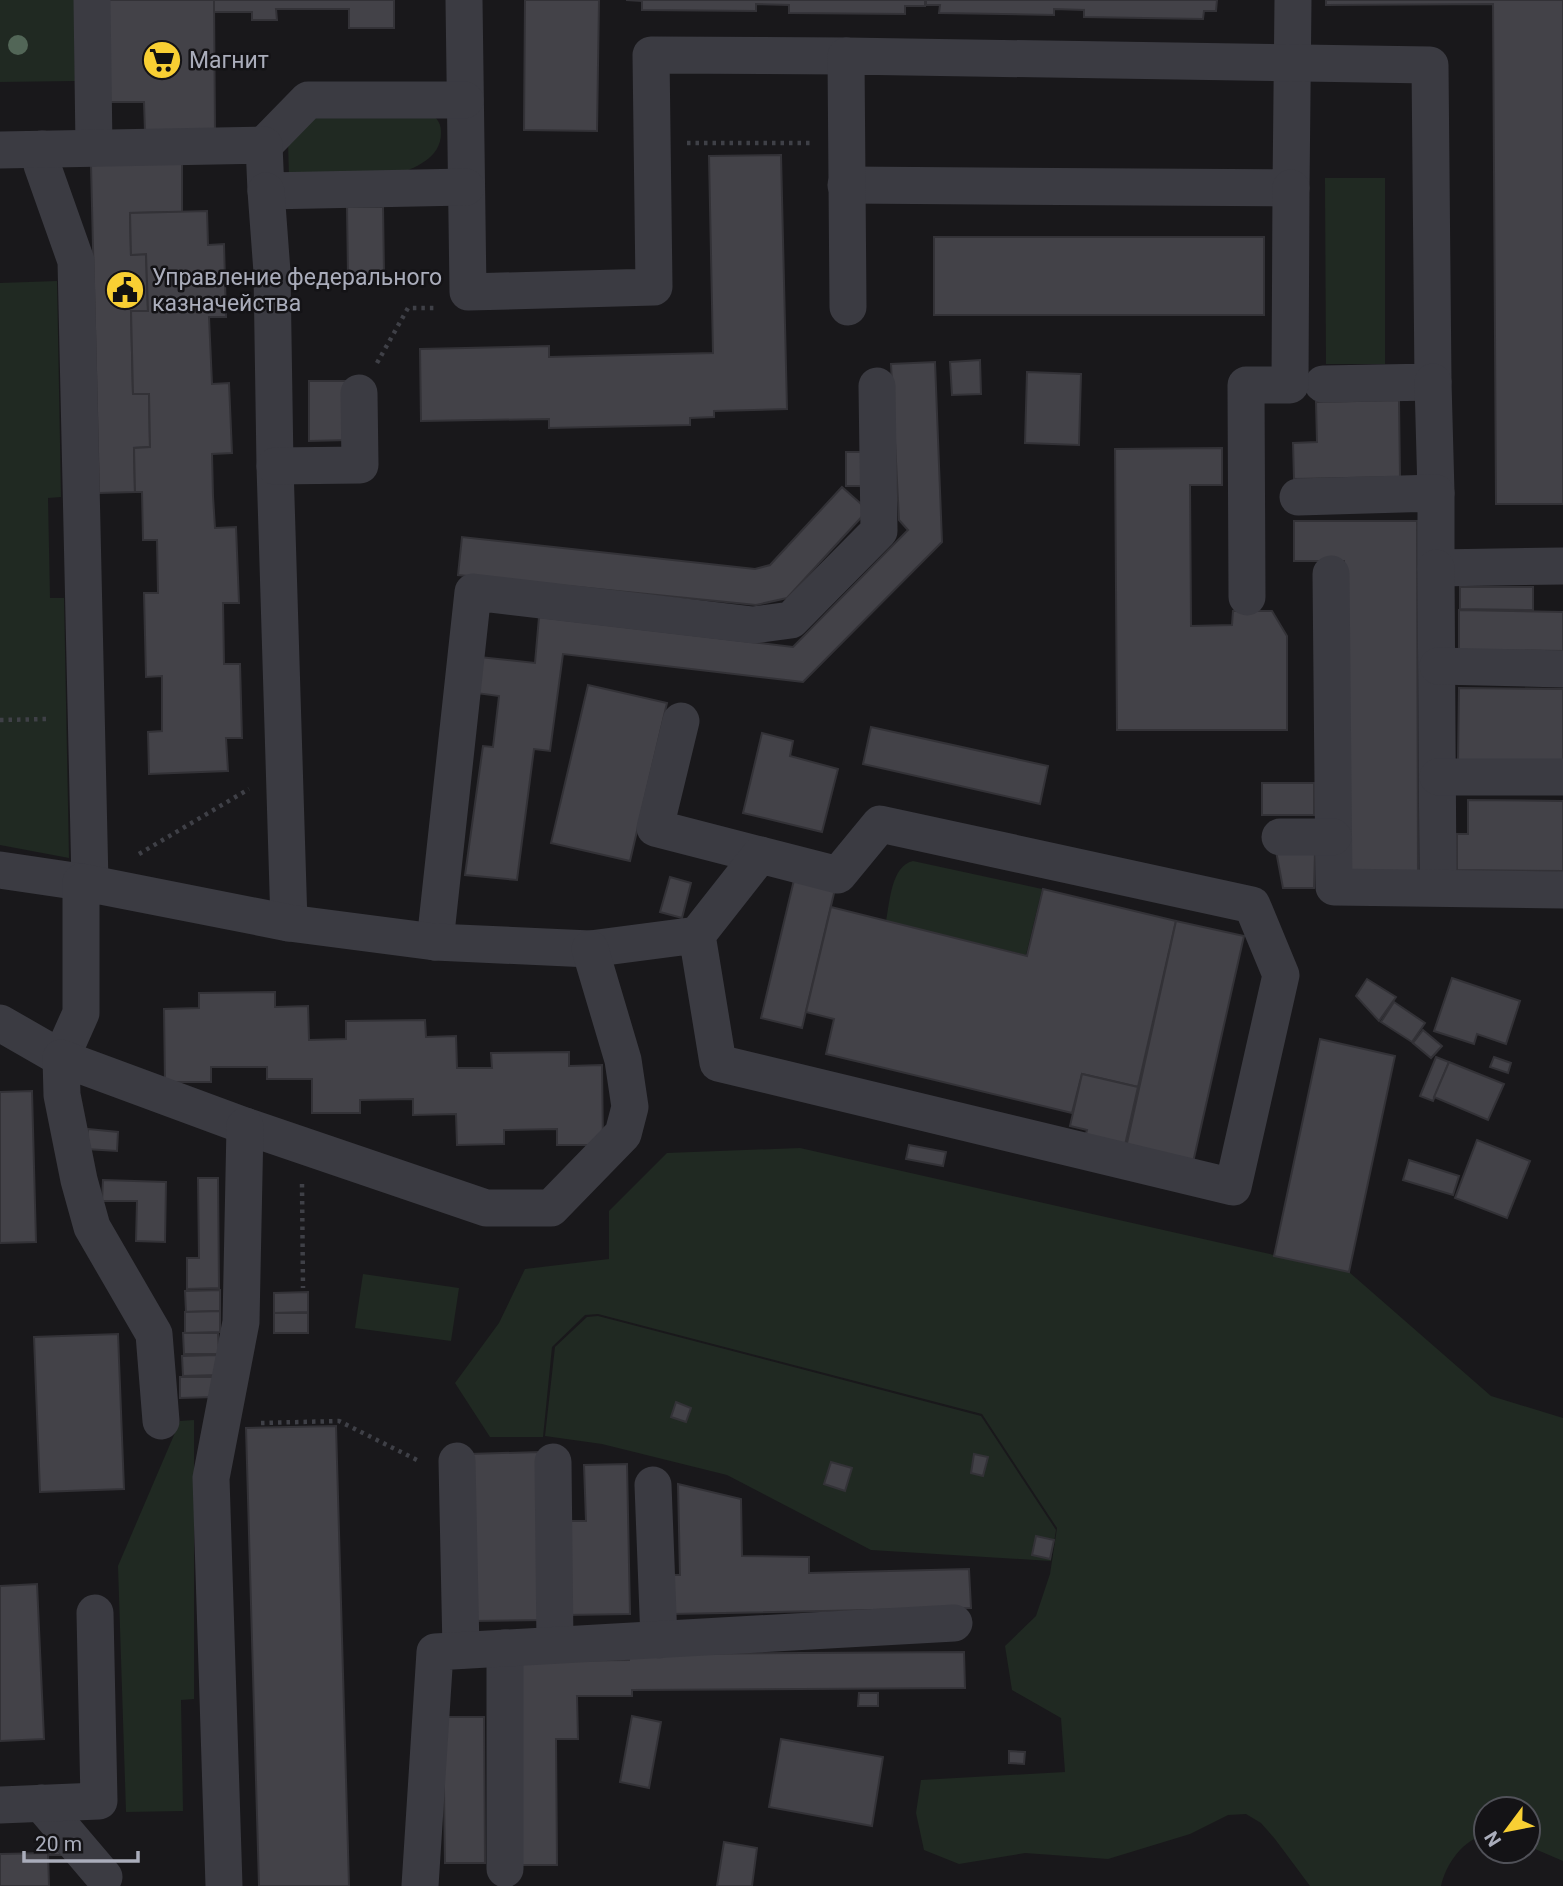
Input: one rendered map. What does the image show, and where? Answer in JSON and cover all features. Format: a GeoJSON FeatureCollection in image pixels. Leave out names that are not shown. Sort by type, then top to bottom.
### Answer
{"type":"FeatureCollection","features":[{"type":"Feature","properties":{"kind":"lane"},"geometry":{"type":"LineString","coordinates":[[92,0],[94,148]]}},
{"type":"Feature","properties":{"kind":"lane"},"geometry":{"type":"LineString","coordinates":[[464,0],[468,292],[654,287],[651,55],[1430,65],[1438,887]]}},
{"type":"Feature","properties":{"kind":"lane"},"geometry":{"type":"LineString","coordinates":[[1247,597],[1246,385],[1290,385],[1293,0]]}},
{"type":"Feature","properties":{"kind":"lane"},"geometry":{"type":"LineString","coordinates":[[846,57],[848,307]]}},
{"type":"Feature","properties":{"kind":"lane"},"geometry":{"type":"LineString","coordinates":[[0,150],[264,145],[308,100],[465,100]]}},
{"type":"Feature","properties":{"kind":"lane"},"geometry":{"type":"LineString","coordinates":[[264,145],[272,272],[289,923]]}},
{"type":"Feature","properties":{"kind":"lane"},"geometry":{"type":"LineString","coordinates":[[42,149],[42,165],[76,261],[86,718],[86,883],[81,1013],[61,1058],[62,1095],[79,1180],[92,1227],[154,1334],[160,1421]]}},
{"type":"Feature","properties":{"kind":"lane"},"geometry":{"type":"LineString","coordinates":[[846,185],[1291,188]]}},
{"type":"Feature","properties":{"kind":"lane"},"geometry":{"type":"LineString","coordinates":[[266,191],[466,187]]}},
{"type":"Feature","properties":{"kind":"lane"},"geometry":{"type":"LineString","coordinates":[[1323,384],[1433,382]]}},
{"type":"Feature","properties":{"kind":"lane"},"geometry":{"type":"LineString","coordinates":[[436,942],[474,592],[753,625],[791,620],[879,531],[877,386]]}},
{"type":"Feature","properties":{"kind":"lane"},"geometry":{"type":"LineString","coordinates":[[275,466],[360,465],[359,393]]}},
{"type":"Feature","properties":{"kind":"lane"},"geometry":{"type":"LineString","coordinates":[[1298,497],[1436,493]]}},
{"type":"Feature","properties":{"kind":"lane"},"geometry":{"type":"LineString","coordinates":[[1436,568],[1563,566]]}},
{"type":"Feature","properties":{"kind":"lane"},"geometry":{"type":"LineString","coordinates":[[1331,574],[1334,887],[1563,890]]}},
{"type":"Feature","properties":{"kind":"lane"},"geometry":{"type":"LineString","coordinates":[[1437,666],[1563,668]]}},
{"type":"Feature","properties":{"kind":"lane"},"geometry":{"type":"LineString","coordinates":[[681,721],[654,828],[838,875],[880,824],[1252,905],[1280,975],[1233,1187],[718,1063],[697,935]]}},
{"type":"Feature","properties":{"kind":"lane"},"geometry":{"type":"LineString","coordinates":[[1438,778],[1563,777]]}},
{"type":"Feature","properties":{"kind":"lane"},"geometry":{"type":"LineString","coordinates":[[1280,837],[1333,837]]}},
{"type":"Feature","properties":{"kind":"lane"},"geometry":{"type":"LineString","coordinates":[[0,870],[86,883],[289,923],[436,942],[590,949],[697,935],[760,855]]}},
{"type":"Feature","properties":{"kind":"lane"},"geometry":{"type":"LineString","coordinates":[[0,1023],[61,1058],[245,1126],[486,1208],[551,1208],[623,1134],[630,1107],[623,1060],[590,949]]}},
{"type":"Feature","properties":{"kind":"lane"},"geometry":{"type":"LineString","coordinates":[[224,1886],[211,1478],[242,1322],[245,1126]]}},
{"type":"Feature","properties":{"kind":"lane"},"geometry":{"type":"LineString","coordinates":[[552,1462],[555,1645]]}},
{"type":"Feature","properties":{"kind":"lane"},"geometry":{"type":"LineString","coordinates":[[458,1466],[461,1650]]}},
{"type":"Feature","properties":{"kind":"lane"},"geometry":{"type":"LineString","coordinates":[[653,1485],[659,1640]]}},
{"type":"Feature","properties":{"kind":"lane"},"geometry":{"type":"LineString","coordinates":[[0,1805],[99,1801],[95,1613]]}},
{"type":"Feature","properties":{"kind":"lane"},"geometry":{"type":"LineString","coordinates":[[420,1886],[435,1652],[954,1623]]}},
{"type":"Feature","properties":{"kind":"lane"},"geometry":{"type":"LineString","coordinates":[[505,1648],[505,1869]]}},
{"type":"Feature","properties":{"kind":"lane"},"geometry":{"type":"LineString","coordinates":[[41,1803],[104,1877]]}},
{"type":"Feature","properties":{"kind":"path"},"geometry":{"type":"LineString","coordinates":[[0,720],[86,718]]}},
{"type":"Feature","properties":{"kind":"path"},"geometry":{"type":"LineString","coordinates":[[86,883],[284,768]]}},
{"type":"Feature","properties":{"kind":"path"},"geometry":{"type":"LineString","coordinates":[[302,1145],[303,1288]]}},
{"type":"Feature","properties":{"kind":"path"},"geometry":{"type":"LineString","coordinates":[[222,1424],[340,1421],[437,1470],[458,1466]]}},
{"type":"Feature","properties":{"kind":"shaded area"},"geometry":{"type":"Polygon","coordinates":[[[0,0],[74,0],[75,81],[0,82],[0,0]]]}},
{"type":"Feature","properties":{"kind":"shaded area"},"geometry":{"type":"Polygon","coordinates":[[[431,114],[440,124],[440,142],[426,161],[411,169],[395,175],[289,177],[288,141],[311,115],[431,114]]]}},
{"type":"Feature","properties":{"kind":"shaded area"},"geometry":{"type":"Polygon","coordinates":[[[1325,178],[1385,178],[1385,364],[1326,364],[1325,178]]]}},
{"type":"Feature","properties":{"kind":"shaded area"},"geometry":{"type":"Polygon","coordinates":[[[57,281],[61,497],[48,498],[50,598],[64,598],[69,858],[0,845],[0,283],[57,281]]]}},
{"type":"Feature","properties":{"kind":"shaded area"},"geometry":{"type":"Polygon","coordinates":[[[913,861],[1042,889],[1026,955],[886,921],[896,877],[906,864],[913,861]]]}},
{"type":"Feature","properties":{"kind":"shaded area"},"geometry":{"type":"Polygon","coordinates":[[[800,1148],[1349,1272],[1491,1396],[1563,1418],[1563,1861],[1542,1852],[1542,1795],[1472,1795],[1472,1841],[1451,1861],[1441,1886],[1310,1886],[1261,1823],[1246,1814],[1228,1815],[1190,1834],[1108,1859],[1025,1853],[959,1864],[924,1850],[916,1813],[921,1780],[1065,1772],[1061,1718],[1012,1690],[1005,1646],[1036,1616],[1050,1574],[1057,1528],[982,1414],[598,1314],[585,1315],[552,1347],[543,1437],[490,1437],[455,1383],[499,1323],[525,1269],[609,1259],[609,1211],[667,1153],[800,1148]]]}},
{"type":"Feature","properties":{"kind":"shaded area"},"geometry":{"type":"Polygon","coordinates":[[[363,1274],[459,1288],[451,1341],[355,1328],[363,1274]]]}},
{"type":"Feature","properties":{"kind":"shaded area"},"geometry":{"type":"Polygon","coordinates":[[[598,1316],[981,1416],[1056,1530],[1051,1561],[871,1550],[727,1475],[602,1444],[545,1436],[555,1347],[587,1317],[598,1316]]]}},
{"type":"Feature","properties":{"kind":"shaded area"},"geometry":{"type":"Polygon","coordinates":[[[194,1420],[194,1699],[181,1700],[183,1811],[126,1812],[118,1566],[180,1421],[194,1420]]]}},
{"type":"Feature","properties":{"kind":"building","name":"Магнит"},"geometry":{"type":"Polygon","coordinates":[[[109,0],[214,0],[215,132],[145,132],[144,102],[109,102],[109,0]]]}},
{"type":"Feature","properties":{"kind":"building"},"geometry":{"type":"Polygon","coordinates":[[[214,0],[394,0],[394,28],[349,28],[349,9],[276,9],[277,20],[252,20],[252,12],[214,12],[214,0]]]}},
{"type":"Feature","properties":{"kind":"building"},"geometry":{"type":"Polygon","coordinates":[[[525,0],[599,0],[597,131],[524,130],[525,0]]]}},
{"type":"Feature","properties":{"kind":"building"},"geometry":{"type":"Polygon","coordinates":[[[626,0],[925,0],[925,6],[905,6],[905,14],[789,13],[789,5],[756,4],[756,11],[642,10],[642,1],[626,0]]]}},
{"type":"Feature","properties":{"kind":"building"},"geometry":{"type":"Polygon","coordinates":[[[926,0],[1217,0],[1216,11],[1204,11],[1203,19],[1084,17],[1084,10],[1054,9],[1054,15],[939,13],[940,5],[926,5],[926,0]]]}},
{"type":"Feature","properties":{"kind":"building"},"geometry":{"type":"Polygon","coordinates":[[[1326,0],[1563,0],[1563,504],[1496,504],[1493,4],[1326,5],[1326,0]]]}},
{"type":"Feature","properties":{"kind":"building"},"geometry":{"type":"Polygon","coordinates":[[[781,155],[787,409],[714,411],[714,417],[690,418],[690,425],[549,428],[549,419],[421,421],[420,349],[549,346],[549,357],[713,353],[709,156],[781,155]]]}},
{"type":"Feature","properties":{"kind":"building"},"geometry":{"type":"Polygon","coordinates":[[[182,163],[182,212],[130,213],[131,255],[146,254],[148,311],[131,311],[133,394],[149,394],[150,447],[134,448],[135,492],[99,493],[91,165],[182,163]]]}},
{"type":"Feature","properties":{"kind":"building"},"geometry":{"type":"Polygon","coordinates":[[[347,207],[383,207],[384,274],[348,275],[347,207]]]}},
{"type":"Feature","properties":{"kind":"building"},"geometry":{"type":"Polygon","coordinates":[[[207,211],[208,245],[224,244],[226,317],[209,317],[212,384],[229,383],[232,453],[212,454],[213,496],[215,528],[236,527],[239,603],[223,603],[224,664],[240,664],[242,738],[226,738],[228,771],[149,774],[148,732],[162,731],[162,676],[146,677],[144,593],[158,593],[157,540],[143,540],[142,492],[135,492],[134,448],[150,447],[149,394],[133,394],[131,311],[148,311],[146,254],[131,255],[130,213],[207,211]]]}},
{"type":"Feature","properties":{"kind":"building"},"geometry":{"type":"Polygon","coordinates":[[[934,237],[1264,237],[1264,315],[934,315],[934,237]]]}},
{"type":"Feature","properties":{"kind":"building"},"geometry":{"type":"Polygon","coordinates":[[[980,360],[981,394],[952,395],[950,362],[980,360]]]}},
{"type":"Feature","properties":{"kind":"building"},"geometry":{"type":"Polygon","coordinates":[[[935,362],[942,542],[803,682],[563,654],[550,751],[534,749],[517,880],[465,875],[483,746],[493,747],[499,696],[476,693],[480,657],[535,663],[539,617],[793,647],[908,530],[899,520],[891,364],[935,362]]]}},
{"type":"Feature","properties":{"kind":"building"},"geometry":{"type":"Polygon","coordinates":[[[1027,372],[1081,374],[1079,445],[1025,443],[1027,372]]]}},
{"type":"Feature","properties":{"kind":"building"},"geometry":{"type":"Polygon","coordinates":[[[309,381],[347,381],[348,440],[309,441],[309,381]]]}},
{"type":"Feature","properties":{"kind":"building"},"geometry":{"type":"Polygon","coordinates":[[[1399,400],[1400,477],[1294,479],[1293,443],[1317,442],[1316,402],[1399,400]]]}},
{"type":"Feature","properties":{"kind":"building"},"geometry":{"type":"Polygon","coordinates":[[[1222,448],[1222,485],[1190,485],[1191,626],[1232,625],[1233,611],[1272,611],[1287,636],[1287,730],[1117,730],[1115,449],[1222,448]]]}},
{"type":"Feature","properties":{"kind":"building"},"geometry":{"type":"Polygon","coordinates":[[[846,452],[867,452],[868,486],[846,486],[846,452]]]}},
{"type":"Feature","properties":{"kind":"building"},"geometry":{"type":"Polygon","coordinates":[[[842,487],[868,510],[787,598],[756,605],[458,575],[462,537],[755,569],[770,565],[842,487]]]}},
{"type":"Feature","properties":{"kind":"building"},"geometry":{"type":"Polygon","coordinates":[[[1294,521],[1417,521],[1418,874],[1345,874],[1344,561],[1294,561],[1294,521]]]}},
{"type":"Feature","properties":{"kind":"building"},"geometry":{"type":"Polygon","coordinates":[[[1460,587],[1533,587],[1533,610],[1460,609],[1460,587]]]}},
{"type":"Feature","properties":{"kind":"building"},"geometry":{"type":"Polygon","coordinates":[[[1459,610],[1563,612],[1563,651],[1459,650],[1459,610]]]}},
{"type":"Feature","properties":{"kind":"building"},"geometry":{"type":"Polygon","coordinates":[[[588,685],[667,703],[630,861],[551,843],[588,685]]]}},
{"type":"Feature","properties":{"kind":"building"},"geometry":{"type":"Polygon","coordinates":[[[1459,688],[1563,689],[1563,762],[1458,761],[1459,688]]]}},
{"type":"Feature","properties":{"kind":"building"},"geometry":{"type":"Polygon","coordinates":[[[871,727],[1048,766],[1040,804],[863,764],[871,727]]]}},
{"type":"Feature","properties":{"kind":"building"},"geometry":{"type":"Polygon","coordinates":[[[762,733],[793,741],[790,756],[838,769],[822,832],[743,813],[762,733]]]}},
{"type":"Feature","properties":{"kind":"building"},"geometry":{"type":"Polygon","coordinates":[[[1262,783],[1314,783],[1314,815],[1262,815],[1262,783]]]}},
{"type":"Feature","properties":{"kind":"building"},"geometry":{"type":"Polygon","coordinates":[[[1468,800],[1563,801],[1563,871],[1457,870],[1457,834],[1468,834],[1468,800]]]}},
{"type":"Feature","properties":{"kind":"building"},"geometry":{"type":"Polygon","coordinates":[[[1276,851],[1315,852],[1314,888],[1283,888],[1276,851]]]}},
{"type":"Feature","properties":{"kind":"building"},"geometry":{"type":"Polygon","coordinates":[[[670,877],[691,883],[682,918],[660,912],[670,877]]]}},
{"type":"Feature","properties":{"kind":"building"},"geometry":{"type":"Polygon","coordinates":[[[794,880],[835,889],[802,1028],[761,1018],[794,880]]]}},
{"type":"Feature","properties":{"kind":"building"},"geometry":{"type":"Polygon","coordinates":[[[1043,889],[1176,921],[1138,1087],[1082,1074],[1072,1113],[826,1054],[834,1019],[806,1012],[831,907],[1027,956],[1043,889]]]}},
{"type":"Feature","properties":{"kind":"building"},"geometry":{"type":"Polygon","coordinates":[[[1176,921],[1244,936],[1192,1167],[1125,1152],[1176,921]]]}},
{"type":"Feature","properties":{"kind":"building"},"geometry":{"type":"Polygon","coordinates":[[[1452,978],[1520,1001],[1506,1044],[1477,1034],[1474,1044],[1434,1031],[1452,978]]]}},
{"type":"Feature","properties":{"kind":"building"},"geometry":{"type":"Polygon","coordinates":[[[1367,979],[1396,997],[1379,1021],[1356,996],[1367,979]]]}},
{"type":"Feature","properties":{"kind":"building"},"geometry":{"type":"Polygon","coordinates":[[[275,992],[275,1007],[308,1006],[309,1040],[346,1039],[346,1021],[425,1020],[426,1037],[456,1036],[457,1068],[492,1068],[491,1053],[569,1052],[569,1066],[602,1065],[603,1145],[557,1145],[557,1129],[504,1130],[504,1144],[457,1145],[456,1114],[413,1115],[413,1099],[360,1100],[360,1113],[312,1113],[312,1079],[267,1079],[267,1067],[211,1067],[211,1082],[165,1082],[164,1009],[199,1008],[199,993],[275,992]]]}},
{"type":"Feature","properties":{"kind":"building"},"geometry":{"type":"Polygon","coordinates":[[[1394,1002],[1425,1023],[1412,1042],[1381,1022],[1394,1002]]]}},
{"type":"Feature","properties":{"kind":"building"},"geometry":{"type":"Polygon","coordinates":[[[1423,1030],[1442,1046],[1431,1058],[1413,1043],[1423,1030]]]}},
{"type":"Feature","properties":{"kind":"building"},"geometry":{"type":"Polygon","coordinates":[[[1320,1039],[1395,1056],[1349,1272],[1274,1256],[1320,1039]]]}},
{"type":"Feature","properties":{"kind":"building"},"geometry":{"type":"Polygon","coordinates":[[[1436,1057],[1449,1062],[1433,1101],[1420,1096],[1436,1057]]]}},
{"type":"Feature","properties":{"kind":"building"},"geometry":{"type":"Polygon","coordinates":[[[1494,1057],[1511,1063],[1508,1073],[1490,1067],[1494,1057]]]}},
{"type":"Feature","properties":{"kind":"building"},"geometry":{"type":"Polygon","coordinates":[[[1449,1062],[1504,1084],[1488,1120],[1434,1097],[1449,1062]]]}},
{"type":"Feature","properties":{"kind":"building"},"geometry":{"type":"Polygon","coordinates":[[[1082,1074],[1138,1087],[1123,1154],[1083,1144],[1087,1130],[1070,1126],[1082,1074]]]}},
{"type":"Feature","properties":{"kind":"building"},"geometry":{"type":"Polygon","coordinates":[[[32,1091],[36,1242],[0,1243],[0,1092],[32,1091]]]}},
{"type":"Feature","properties":{"kind":"building"},"geometry":{"type":"Polygon","coordinates":[[[88,1129],[118,1132],[117,1151],[86,1149],[88,1129]]]}},
{"type":"Feature","properties":{"kind":"building"},"geometry":{"type":"Polygon","coordinates":[[[1477,1140],[1530,1161],[1507,1218],[1455,1198],[1477,1140]]]}},
{"type":"Feature","properties":{"kind":"building"},"geometry":{"type":"Polygon","coordinates":[[[909,1145],[946,1152],[943,1166],[906,1159],[909,1145]]]}},
{"type":"Feature","properties":{"kind":"building"},"geometry":{"type":"Polygon","coordinates":[[[1409,1160],[1459,1176],[1453,1195],[1403,1180],[1409,1160]]]}},
{"type":"Feature","properties":{"kind":"building"},"geometry":{"type":"Polygon","coordinates":[[[198,1178],[218,1178],[219,1288],[187,1289],[187,1258],[199,1258],[198,1178]]]}},
{"type":"Feature","properties":{"kind":"building"},"geometry":{"type":"Polygon","coordinates":[[[103,1180],[166,1182],[165,1242],[136,1241],[137,1201],[102,1201],[103,1180]]]}},
{"type":"Feature","properties":{"kind":"building"},"geometry":{"type":"Polygon","coordinates":[[[220,1290],[220,1311],[186,1312],[185,1291],[220,1290]]]}},
{"type":"Feature","properties":{"kind":"building"},"geometry":{"type":"Polygon","coordinates":[[[308,1292],[308,1312],[274,1313],[274,1293],[308,1292]]]}},
{"type":"Feature","properties":{"kind":"building"},"geometry":{"type":"Polygon","coordinates":[[[220,1311],[220,1332],[185,1333],[185,1312],[220,1311]]]}},
{"type":"Feature","properties":{"kind":"building"},"geometry":{"type":"Polygon","coordinates":[[[274,1313],[308,1313],[308,1333],[274,1333],[274,1313]]]}},
{"type":"Feature","properties":{"kind":"building"},"geometry":{"type":"Polygon","coordinates":[[[183,1333],[218,1333],[219,1354],[184,1354],[183,1333]]]}},
{"type":"Feature","properties":{"kind":"building"},"geometry":{"type":"Polygon","coordinates":[[[118,1334],[124,1489],[40,1492],[34,1337],[118,1334]]]}},
{"type":"Feature","properties":{"kind":"building"},"geometry":{"type":"Polygon","coordinates":[[[217,1355],[218,1375],[183,1376],[182,1356],[217,1355]]]}},
{"type":"Feature","properties":{"kind":"building"},"geometry":{"type":"Polygon","coordinates":[[[180,1377],[214,1377],[215,1397],[180,1398],[180,1377]]]}},
{"type":"Feature","properties":{"kind":"building"},"geometry":{"type":"Polygon","coordinates":[[[676,1402],[691,1408],[686,1422],[671,1417],[676,1402]]]}},
{"type":"Feature","properties":{"kind":"building"},"geometry":{"type":"Polygon","coordinates":[[[336,1426],[349,1886],[259,1886],[246,1428],[336,1426]]]}},
{"type":"Feature","properties":{"kind":"building"},"geometry":{"type":"Polygon","coordinates":[[[540,1452],[543,1620],[472,1621],[469,1454],[540,1452]]]}},
{"type":"Feature","properties":{"kind":"building"},"geometry":{"type":"Polygon","coordinates":[[[974,1454],[988,1457],[983,1476],[971,1473],[974,1454]]]}},
{"type":"Feature","properties":{"kind":"building"},"geometry":{"type":"Polygon","coordinates":[[[831,1462],[852,1468],[845,1491],[824,1484],[831,1462]]]}},
{"type":"Feature","properties":{"kind":"building"},"geometry":{"type":"Polygon","coordinates":[[[627,1464],[630,1614],[566,1615],[564,1521],[586,1521],[584,1465],[627,1464]]]}},
{"type":"Feature","properties":{"kind":"building"},"geometry":{"type":"Polygon","coordinates":[[[678,1484],[741,1499],[742,1556],[809,1557],[809,1573],[969,1569],[971,1608],[671,1614],[670,1575],[680,1575],[678,1484]]]}},
{"type":"Feature","properties":{"kind":"building"},"geometry":{"type":"Polygon","coordinates":[[[1036,1536],[1054,1540],[1050,1559],[1032,1555],[1036,1536]]]}},
{"type":"Feature","properties":{"kind":"building"},"geometry":{"type":"Polygon","coordinates":[[[37,1584],[44,1739],[0,1741],[0,1586],[37,1584]]]}},
{"type":"Feature","properties":{"kind":"building"},"geometry":{"type":"Polygon","coordinates":[[[964,1652],[965,1688],[632,1690],[632,1696],[577,1696],[578,1739],[556,1739],[557,1865],[519,1865],[517,1661],[629,1660],[629,1654],[964,1652]]]}},
{"type":"Feature","properties":{"kind":"building"},"geometry":{"type":"Polygon","coordinates":[[[859,1693],[878,1693],[878,1706],[858,1706],[859,1693]]]}},
{"type":"Feature","properties":{"kind":"building"},"geometry":{"type":"Polygon","coordinates":[[[632,1716],[661,1722],[649,1788],[620,1782],[632,1716]]]}},
{"type":"Feature","properties":{"kind":"building"},"geometry":{"type":"Polygon","coordinates":[[[443,1717],[484,1717],[485,1863],[445,1863],[443,1717]]]}},
{"type":"Feature","properties":{"kind":"building"},"geometry":{"type":"Polygon","coordinates":[[[781,1739],[883,1757],[872,1826],[769,1807],[781,1739]]]}},
{"type":"Feature","properties":{"kind":"building"},"geometry":{"type":"Polygon","coordinates":[[[1009,1751],[1025,1752],[1024,1764],[1009,1763],[1009,1751]]]}},
{"type":"Feature","properties":{"kind":"building"},"geometry":{"type":"Polygon","coordinates":[[[49,1840],[62,1855],[49,1855],[49,1840]]]}},
{"type":"Feature","properties":{"kind":"building"},"geometry":{"type":"Polygon","coordinates":[[[724,1842],[757,1848],[752,1886],[717,1886],[724,1842]]]}},
{"type":"Feature","properties":{"kind":"building"},"geometry":{"type":"Polygon","coordinates":[[[48,1853],[49,1886],[0,1886],[0,1854],[48,1853]]]}},
{"type":"Feature","properties":{"kind":"place","name":"Магнит"},"geometry":{"type":"Point","coordinates":[162,60]}},
{"type":"Feature","properties":{"kind":"place","name":"Управление федерального казначейства"},"geometry":{"type":"Point","coordinates":[125,290]}}]}
